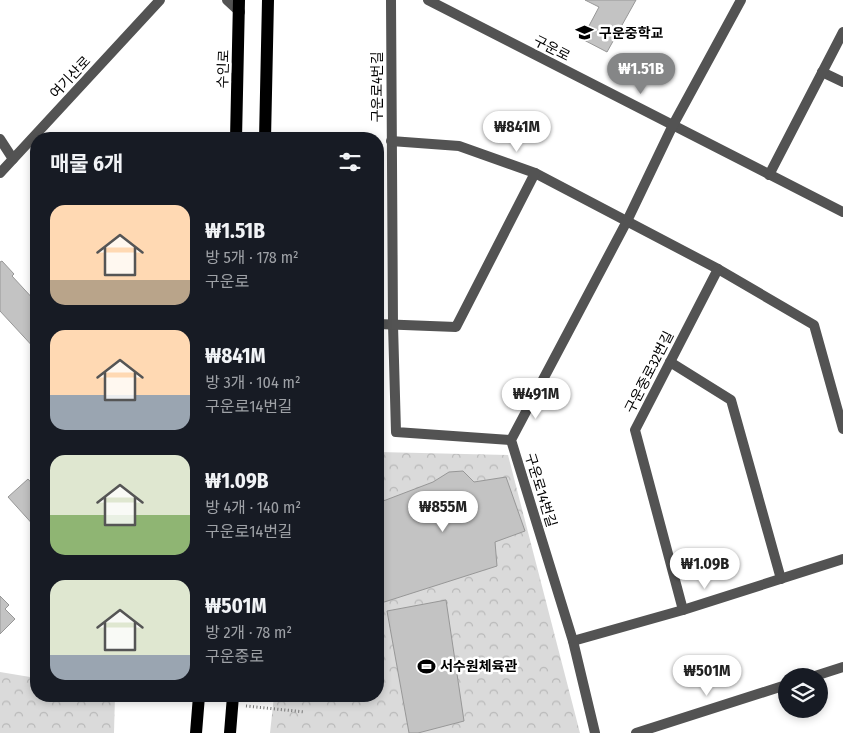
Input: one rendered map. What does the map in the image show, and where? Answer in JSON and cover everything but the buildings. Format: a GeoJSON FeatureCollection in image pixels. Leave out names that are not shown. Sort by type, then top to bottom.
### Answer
{"type":"FeatureCollection","features":[{"type":"Feature","properties":{"kind":"main road"},"geometry":{"type":"LineString","coordinates":[[265,132],[268,0]]}},
{"type":"Feature","properties":{"kind":"main road","name":"수인로"},"geometry":{"type":"LineString","coordinates":[[236,132],[239,6]]}},
{"type":"Feature","properties":{"kind":"main road"},"geometry":{"type":"LineString","coordinates":[[196,733],[199,702]]}},
{"type":"Feature","properties":{"kind":"main road"},"geometry":{"type":"LineString","coordinates":[[230,733],[233,702]]}},
{"type":"Feature","properties":{"kind":"street","name":"여기산로"},"geometry":{"type":"LineString","coordinates":[[38,132],[160,0]]}},
{"type":"Feature","properties":{"kind":"street"},"geometry":{"type":"LineString","coordinates":[[228,0],[239,6]]}},
{"type":"Feature","properties":{"kind":"street","name":"구운로4번길"},"geometry":{"type":"LineString","coordinates":[[391,0],[393,324],[396,432],[511,440]]}},
{"type":"Feature","properties":{"kind":"street","name":"구운로"},"geometry":{"type":"LineString","coordinates":[[428,0],[769,176],[843,212]]}},
{"type":"Feature","properties":{"kind":"street","name":"구운로14번길"},"geometry":{"type":"LineString","coordinates":[[595,733],[572,641],[511,440],[627,221],[673,125],[741,0]]}},
{"type":"Feature","properties":{"kind":"street"},"geometry":{"type":"LineString","coordinates":[[769,176],[843,32]]}},
{"type":"Feature","properties":{"kind":"street"},"geometry":{"type":"LineString","coordinates":[[822,72],[843,82]]}},
{"type":"Feature","properties":{"kind":"street"},"geometry":{"type":"LineString","coordinates":[[0,139],[13,159]]}},
{"type":"Feature","properties":{"kind":"street","name":"여기산로"},"geometry":{"type":"LineString","coordinates":[[0,173],[30,141]]}},
{"type":"Feature","properties":{"kind":"street"},"geometry":{"type":"LineString","coordinates":[[391,142],[459,146],[535,173],[718,269],[814,325],[843,429]]}},
{"type":"Feature","properties":{"kind":"street"},"geometry":{"type":"LineString","coordinates":[[384,324],[456,327],[535,173]]}},
{"type":"Feature","properties":{"kind":"street","name":"구운중로32번길"},"geometry":{"type":"LineString","coordinates":[[683,610],[635,430],[718,269]]}},
{"type":"Feature","properties":{"kind":"street"},"geometry":{"type":"LineString","coordinates":[[670,362],[731,400],[782,579]]}},
{"type":"Feature","properties":{"kind":"street"},"geometry":{"type":"LineString","coordinates":[[572,641],[683,610],[843,559]]}},
{"type":"Feature","properties":{"kind":"street"},"geometry":{"type":"LineString","coordinates":[[828,672],[843,668]]}},
{"type":"Feature","properties":{"kind":"street"},"geometry":{"type":"LineString","coordinates":[[636,733],[778,689]]}},
{"type":"Feature","properties":{"kind":"green space"},"geometry":{"type":"Polygon","coordinates":[[[384,452],[508,455],[580,733],[270,733],[273,702],[384,702],[384,452]]]}},
{"type":"Feature","properties":{"kind":"green space"},"geometry":{"type":"Polygon","coordinates":[[[0,672],[30,677],[30,702],[115,702],[114,733],[0,733],[0,672]]]}},
{"type":"Feature","properties":{"kind":"place","name":"구운중학교"},"geometry":{"type":"Point","coordinates":[585,33]}},
{"type":"Feature","properties":{"kind":"place","name":"서수원체육관"},"geometry":{"type":"Point","coordinates":[426,666]}}]}
